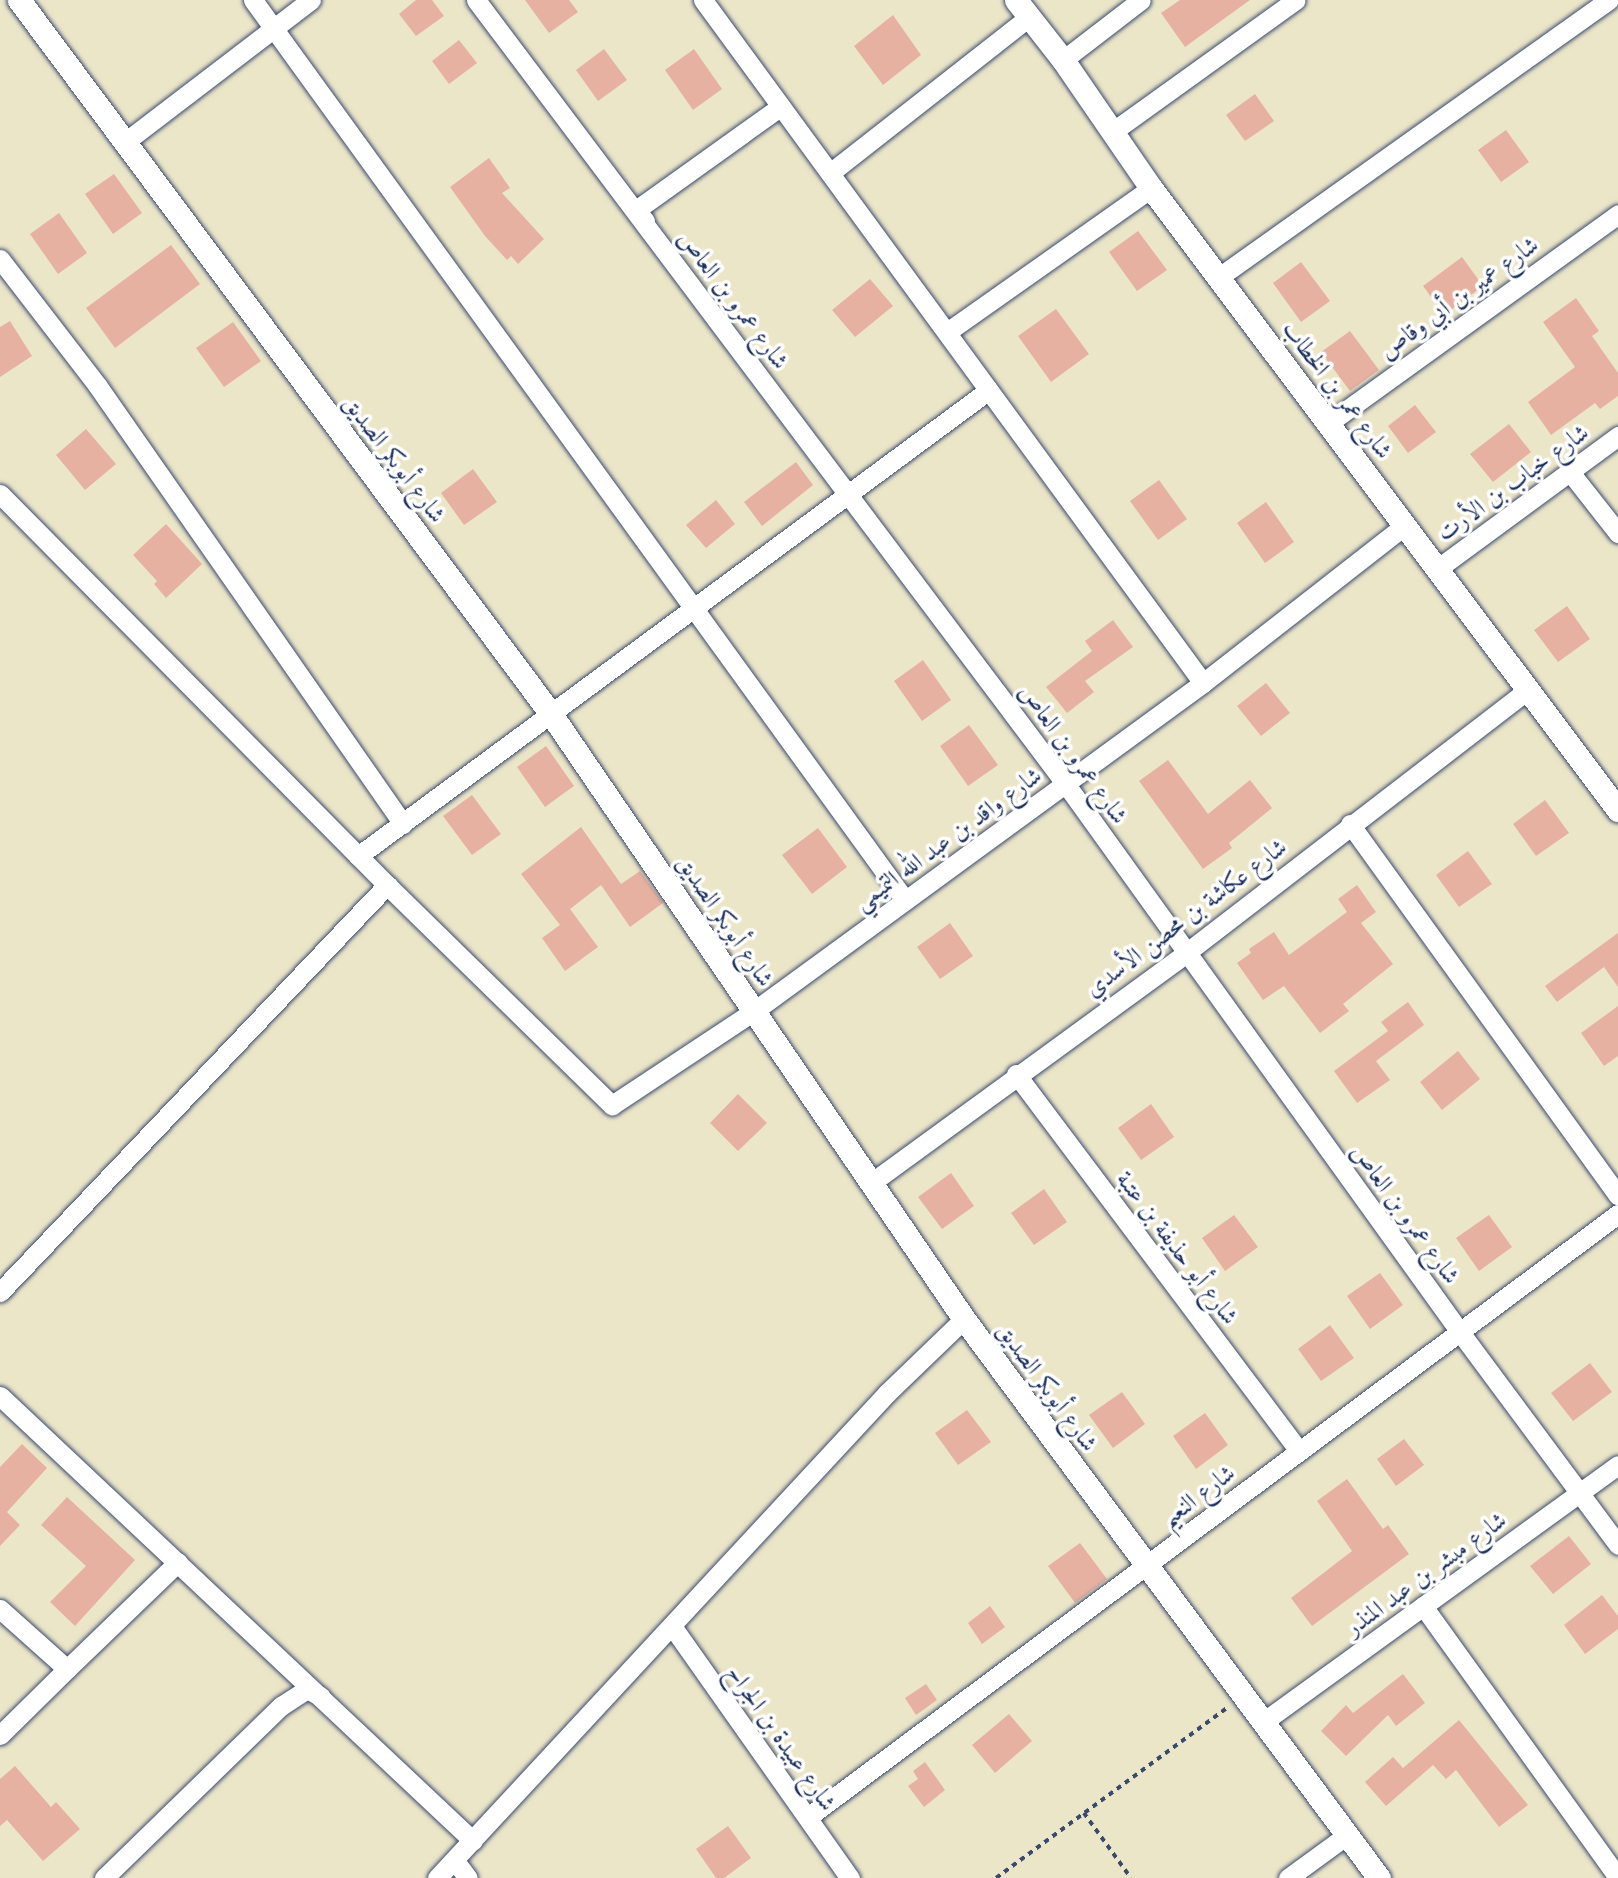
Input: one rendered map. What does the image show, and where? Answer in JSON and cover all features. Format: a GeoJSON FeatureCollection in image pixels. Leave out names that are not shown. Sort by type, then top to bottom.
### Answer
{"type":"FeatureCollection","features":[{"type":"Feature","properties":{"kind":"street","name":"شارع أبوبكر الصديق"},"geometry":{"type":"LineString","coordinates":[[19,0],[551,714],[964,1319],[1379,1878]]}},
{"type":"Feature","properties":{"kind":"street"},"geometry":{"type":"LineString","coordinates":[[253,0],[692,610],[905,900]]}},
{"type":"Feature","properties":{"kind":"street"},"geometry":{"type":"LineString","coordinates":[[125,142],[311,0]]}},
{"type":"Feature","properties":{"kind":"street","name":"شارع عمرو بن العاص"},"geometry":{"type":"LineString","coordinates":[[477,0],[1065,783],[1460,1332],[1618,1545]]}},
{"type":"Feature","properties":{"kind":"street"},"geometry":{"type":"LineString","coordinates":[[703,0],[1203,682]]}},
{"type":"Feature","properties":{"kind":"street"},"geometry":{"type":"LineString","coordinates":[[1063,60],[1141,0]]}},
{"type":"Feature","properties":{"kind":"street"},"geometry":{"type":"LineString","coordinates":[[1112,132],[1296,0]]}},
{"type":"Feature","properties":{"kind":"street"},"geometry":{"type":"LineString","coordinates":[[1219,277],[1609,0]]}},
{"type":"Feature","properties":{"kind":"street"},"geometry":{"type":"LineString","coordinates":[[830,173],[1022,8]]}},
{"type":"Feature","properties":{"kind":"street","name":"شارع عمر بن الخطاب"},"geometry":{"type":"LineString","coordinates":[[1022,8],[1063,60],[1151,188],[1330,422],[1618,810]]}},
{"type":"Feature","properties":{"kind":"street"},"geometry":{"type":"LineString","coordinates":[[781,106],[636,210],[849,494]]}},
{"type":"Feature","properties":{"kind":"street"},"geometry":{"type":"LineString","coordinates":[[947,332],[1151,188]]}},
{"type":"Feature","properties":{"kind":"street","name":"شارع عمير بن أبي وقاص"},"geometry":{"type":"LineString","coordinates":[[1330,422],[1618,214]]}},
{"type":"Feature","properties":{"kind":"street"},"geometry":{"type":"LineString","coordinates":[[0,260],[97,386],[403,824]]}},
{"type":"Feature","properties":{"kind":"street"},"geometry":{"type":"LineString","coordinates":[[358,856],[989,390]]}},
{"type":"Feature","properties":{"kind":"street","name":"شارع خباب بن الأرت"},"geometry":{"type":"LineString","coordinates":[[1437,569],[1618,436]]}},
{"type":"Feature","properties":{"kind":"street"},"geometry":{"type":"LineString","coordinates":[[1570,472],[1618,533]]}},
{"type":"Feature","properties":{"kind":"street"},"geometry":{"type":"LineString","coordinates":[[0,495],[387,885],[0,1292]]}},
{"type":"Feature","properties":{"kind":"street","name":"شارع واقد بن عبد الله التميمي"},"geometry":{"type":"LineString","coordinates":[[387,885],[612,1105],[754,1011],[1203,682],[1405,525]]}},
{"type":"Feature","properties":{"kind":"street","name":"شارع عكاشة بن محصن الأسدي"},"geometry":{"type":"LineString","coordinates":[[871,1183],[1016,1074],[1186,953],[1350,824],[1528,690]]}},
{"type":"Feature","properties":{"kind":"street"},"geometry":{"type":"LineString","coordinates":[[1350,824],[1618,1195]]}},
{"type":"Feature","properties":{"kind":"street","name":"شارع أبو حذيفة بن عتبة"},"geometry":{"type":"LineString","coordinates":[[1016,1074],[1299,1451]]}},
{"type":"Feature","properties":{"kind":"street","name":"شارع النعيم"},"geometry":{"type":"LineString","coordinates":[[808,1817],[1618,1214]]}},
{"type":"Feature","properties":{"kind":"street"},"geometry":{"type":"LineString","coordinates":[[437,1878],[887,1392],[964,1319]]}},
{"type":"Feature","properties":{"kind":"street"},"geometry":{"type":"LineString","coordinates":[[0,1396],[473,1841]]}},
{"type":"Feature","properties":{"kind":"street","name":"شارع مبشر بن عبد المنذر"},"geometry":{"type":"LineString","coordinates":[[1263,1722],[1618,1465]]}},
{"type":"Feature","properties":{"kind":"street"},"geometry":{"type":"LineString","coordinates":[[0,1735],[178,1562]]}},
{"type":"Feature","properties":{"kind":"street"},"geometry":{"type":"LineString","coordinates":[[1423,1606],[1618,1877]]}},
{"type":"Feature","properties":{"kind":"street"},"geometry":{"type":"LineString","coordinates":[[0,1609],[67,1669]]}},
{"type":"Feature","properties":{"kind":"street","name":"شارع عبيدة بن الجراح"},"geometry":{"type":"LineString","coordinates":[[671,1626],[850,1878]]}},
{"type":"Feature","properties":{"kind":"street"},"geometry":{"type":"LineString","coordinates":[[104,1878],[281,1706],[307,1689],[314,1691],[473,1841]]}},
{"type":"Feature","properties":{"kind":"street"},"geometry":{"type":"LineString","coordinates":[[1289,1878],[1347,1835]]}},
{"type":"Feature","properties":{"kind":"street"},"geometry":{"type":"LineString","coordinates":[[455,1861],[468,1878]]}},
{"type":"Feature","properties":{"kind":"path"},"geometry":{"type":"LineString","coordinates":[[996,1878],[1243,1695]]}},
{"type":"Feature","properties":{"kind":"path"},"geometry":{"type":"LineString","coordinates":[[1084,1813],[1131,1878]]}},
{"type":"Feature","properties":{"kind":"building"},"geometry":{"type":"Polygon","coordinates":[[[416,0],[432,0],[444,16],[416,36],[399,14],[416,0]]]}},
{"type":"Feature","properties":{"kind":"building"},"geometry":{"type":"Polygon","coordinates":[[[525,0],[569,0],[578,12],[549,33],[525,0]]]}},
{"type":"Feature","properties":{"kind":"building"},"geometry":{"type":"Polygon","coordinates":[[[1180,0],[1250,0],[1185,47],[1161,13],[1180,0]]]}},
{"type":"Feature","properties":{"kind":"building"},"geometry":{"type":"Polygon","coordinates":[[[893,15],[921,55],[883,85],[854,46],[893,15]]]}},
{"type":"Feature","properties":{"kind":"building"},"geometry":{"type":"Polygon","coordinates":[[[459,40],[477,63],[449,84],[432,61],[459,40]]]}},
{"type":"Feature","properties":{"kind":"building"},"geometry":{"type":"Polygon","coordinates":[[[604,49],[627,80],[598,101],[576,70],[604,49]]]}},
{"type":"Feature","properties":{"kind":"building"},"geometry":{"type":"Polygon","coordinates":[[[694,49],[722,89],[693,110],[665,70],[694,49]]]}},
{"type":"Feature","properties":{"kind":"building"},"geometry":{"type":"Polygon","coordinates":[[[1255,94],[1274,121],[1245,141],[1226,115],[1255,94]]]}},
{"type":"Feature","properties":{"kind":"building"},"geometry":{"type":"Polygon","coordinates":[[[1506,130],[1529,162],[1501,182],[1478,150],[1506,130]]]}},
{"type":"Feature","properties":{"kind":"building"},"geometry":{"type":"Polygon","coordinates":[[[489,158],[510,188],[502,193],[544,239],[518,264],[511,256],[507,260],[485,236],[450,187],[489,158]]]}},
{"type":"Feature","properties":{"kind":"building"},"geometry":{"type":"Polygon","coordinates":[[[114,174],[142,213],[113,234],[85,194],[114,174]]]}},
{"type":"Feature","properties":{"kind":"building"},"geometry":{"type":"Polygon","coordinates":[[[59,213],[87,253],[58,274],[30,234],[59,213]]]}},
{"type":"Feature","properties":{"kind":"building"},"geometry":{"type":"Polygon","coordinates":[[[1138,231],[1167,270],[1137,291],[1109,252],[1138,231]]]}},
{"type":"Feature","properties":{"kind":"building"},"geometry":{"type":"Polygon","coordinates":[[[171,245],[200,284],[115,348],[86,308],[171,245]]]}},
{"type":"Feature","properties":{"kind":"building"},"geometry":{"type":"Polygon","coordinates":[[[1462,257],[1483,286],[1444,315],[1423,286],[1462,257]]]}},
{"type":"Feature","properties":{"kind":"building"},"geometry":{"type":"Polygon","coordinates":[[[1301,262],[1330,301],[1301,322],[1273,283],[1301,262]]]}},
{"type":"Feature","properties":{"kind":"building"},"geometry":{"type":"Polygon","coordinates":[[[870,279],[893,306],[855,337],[832,310],[870,279]]]}},
{"type":"Feature","properties":{"kind":"building"},"geometry":{"type":"Polygon","coordinates":[[[1576,298],[1599,331],[1592,336],[1618,373],[1618,396],[1600,409],[1595,403],[1551,435],[1528,402],[1575,367],[1543,322],[1576,298]]]}},
{"type":"Feature","properties":{"kind":"building"},"geometry":{"type":"Polygon","coordinates":[[[1056,309],[1089,354],[1051,382],[1018,336],[1056,309]]]}},
{"type":"Feature","properties":{"kind":"building"},"geometry":{"type":"Polygon","coordinates":[[[10,321],[32,356],[0,377],[0,327],[10,321]]]}},
{"type":"Feature","properties":{"kind":"building"},"geometry":{"type":"Polygon","coordinates":[[[233,322],[261,361],[224,387],[196,348],[233,322]]]}},
{"type":"Feature","properties":{"kind":"building"},"geometry":{"type":"Polygon","coordinates":[[[1350,331],[1379,370],[1350,391],[1321,352],[1350,331]]]}},
{"type":"Feature","properties":{"kind":"building"},"geometry":{"type":"Polygon","coordinates":[[[1415,405],[1436,432],[1408,453],[1388,426],[1415,405]]]}},
{"type":"Feature","properties":{"kind":"building"},"geometry":{"type":"Polygon","coordinates":[[[1509,424],[1531,452],[1493,482],[1470,454],[1509,424]]]}},
{"type":"Feature","properties":{"kind":"building"},"geometry":{"type":"Polygon","coordinates":[[[86,429],[116,464],[85,490],[56,455],[86,429]]]}},
{"type":"Feature","properties":{"kind":"building"},"geometry":{"type":"Polygon","coordinates":[[[796,462],[813,485],[762,526],[744,502],[796,462]]]}},
{"type":"Feature","properties":{"kind":"building"},"geometry":{"type":"Polygon","coordinates":[[[473,469],[497,502],[464,525],[441,493],[473,469]]]}},
{"type":"Feature","properties":{"kind":"building"},"geometry":{"type":"Polygon","coordinates":[[[1159,480],[1187,519],[1158,540],[1130,501],[1159,480]]]}},
{"type":"Feature","properties":{"kind":"building"},"geometry":{"type":"Polygon","coordinates":[[[716,500],[735,524],[706,548],[686,525],[716,500]]]}},
{"type":"Feature","properties":{"kind":"building"},"geometry":{"type":"Polygon","coordinates":[[[1266,502],[1294,542],[1265,563],[1237,523],[1266,502]]]}},
{"type":"Feature","properties":{"kind":"building"},"geometry":{"type":"Polygon","coordinates":[[[166,524],[202,564],[166,598],[154,584],[157,581],[133,555],[166,524]]]}},
{"type":"Feature","properties":{"kind":"building"},"geometry":{"type":"Polygon","coordinates":[[[1567,606],[1590,639],[1558,662],[1534,630],[1567,606]]]}},
{"type":"Feature","properties":{"kind":"building"},"geometry":{"type":"Polygon","coordinates":[[[1113,620],[1133,647],[1085,681],[1094,692],[1067,713],[1046,687],[1092,651],[1085,641],[1113,620]]]}},
{"type":"Feature","properties":{"kind":"building"},"geometry":{"type":"Polygon","coordinates":[[[923,660],[951,700],[922,721],[894,681],[923,660]]]}},
{"type":"Feature","properties":{"kind":"building"},"geometry":{"type":"Polygon","coordinates":[[[1266,683],[1290,713],[1261,736],[1237,706],[1266,683]]]}},
{"type":"Feature","properties":{"kind":"building"},"geometry":{"type":"Polygon","coordinates":[[[969,725],[998,765],[968,786],[940,746],[969,725]]]}},
{"type":"Feature","properties":{"kind":"building"},"geometry":{"type":"Polygon","coordinates":[[[546,746],[574,786],[545,807],[517,767],[546,746]]]}},
{"type":"Feature","properties":{"kind":"building"},"geometry":{"type":"Polygon","coordinates":[[[1168,760],[1208,814],[1250,780],[1272,808],[1229,843],[1232,848],[1203,869],[1139,781],[1168,760]]]}},
{"type":"Feature","properties":{"kind":"building"},"geometry":{"type":"Polygon","coordinates":[[[472,795],[501,834],[472,855],[443,816],[472,795]]]}},
{"type":"Feature","properties":{"kind":"building"},"geometry":{"type":"Polygon","coordinates":[[[1545,800],[1569,833],[1536,856],[1513,824],[1545,800]]]}},
{"type":"Feature","properties":{"kind":"building"},"geometry":{"type":"Polygon","coordinates":[[[581,827],[621,884],[640,871],[663,903],[630,927],[601,885],[570,909],[598,947],[565,971],[542,938],[560,925],[521,874],[581,827]]]}},
{"type":"Feature","properties":{"kind":"building"},"geometry":{"type":"Polygon","coordinates":[[[818,828],[847,867],[812,894],[782,855],[818,828]]]}},
{"type":"Feature","properties":{"kind":"building"},"geometry":{"type":"Polygon","coordinates":[[[1468,851],[1492,884],[1459,907],[1436,875],[1468,851]]]}},
{"type":"Feature","properties":{"kind":"building"},"geometry":{"type":"Polygon","coordinates":[[[1357,885],[1376,912],[1361,923],[1393,964],[1343,1004],[1349,1011],[1320,1033],[1284,986],[1263,1000],[1237,963],[1251,953],[1249,949],[1274,932],[1289,955],[1347,912],[1338,899],[1357,885]]]}},
{"type":"Feature","properties":{"kind":"building"},"geometry":{"type":"Polygon","coordinates":[[[950,923],[973,956],[940,979],[917,947],[950,923]]]}},
{"type":"Feature","properties":{"kind":"building"},"geometry":{"type":"Polygon","coordinates":[[[1618,933],[1618,987],[1604,967],[1557,1002],[1545,986],[1618,933]]]}},
{"type":"Feature","properties":{"kind":"building"},"geometry":{"type":"Polygon","coordinates":[[[1408,1002],[1424,1025],[1376,1061],[1390,1080],[1357,1103],[1334,1071],[1388,1031],[1381,1022],[1408,1002]]]}},
{"type":"Feature","properties":{"kind":"building"},"geometry":{"type":"Polygon","coordinates":[[[1618,1006],[1618,1056],[1604,1066],[1581,1033],[1618,1006]]]}},
{"type":"Feature","properties":{"kind":"building"},"geometry":{"type":"Polygon","coordinates":[[[1458,1051],[1480,1079],[1442,1110],[1420,1082],[1458,1051]]]}},
{"type":"Feature","properties":{"kind":"building"},"geometry":{"type":"Polygon","coordinates":[[[738,1094],[767,1123],[738,1151],[710,1123],[738,1094]]]}},
{"type":"Feature","properties":{"kind":"building"},"geometry":{"type":"Polygon","coordinates":[[[1151,1104],[1174,1137],[1141,1160],[1118,1128],[1151,1104]]]}},
{"type":"Feature","properties":{"kind":"building"},"geometry":{"type":"Polygon","coordinates":[[[951,1173],[974,1206],[942,1229],[918,1197],[951,1173]]]}},
{"type":"Feature","properties":{"kind":"building"},"geometry":{"type":"Polygon","coordinates":[[[1044,1189],[1067,1222],[1034,1245],[1011,1213],[1044,1189]]]}},
{"type":"Feature","properties":{"kind":"building"},"geometry":{"type":"Polygon","coordinates":[[[1234,1215],[1258,1247],[1225,1271],[1202,1238],[1234,1215]]]}},
{"type":"Feature","properties":{"kind":"building"},"geometry":{"type":"Polygon","coordinates":[[[1489,1215],[1512,1247],[1479,1271],[1456,1238],[1489,1215]]]}},
{"type":"Feature","properties":{"kind":"building"},"geometry":{"type":"Polygon","coordinates":[[[1380,1273],[1403,1305],[1370,1329],[1347,1296],[1380,1273]]]}},
{"type":"Feature","properties":{"kind":"building"},"geometry":{"type":"Polygon","coordinates":[[[1330,1325],[1354,1358],[1321,1381],[1298,1349],[1330,1325]]]}},
{"type":"Feature","properties":{"kind":"building"},"geometry":{"type":"Polygon","coordinates":[[[1590,1363],[1612,1392],[1573,1421],[1551,1393],[1590,1363]]]}},
{"type":"Feature","properties":{"kind":"building"},"geometry":{"type":"Polygon","coordinates":[[[1122,1392],[1145,1424],[1113,1448],[1089,1415],[1122,1392]]]}},
{"type":"Feature","properties":{"kind":"building"},"geometry":{"type":"Polygon","coordinates":[[[967,1410],[991,1442],[958,1465],[935,1433],[967,1410]]]}},
{"type":"Feature","properties":{"kind":"building"},"geometry":{"type":"Polygon","coordinates":[[[1205,1413],[1228,1445],[1196,1469],[1173,1436],[1205,1413]]]}},
{"type":"Feature","properties":{"kind":"building"},"geometry":{"type":"Polygon","coordinates":[[[1404,1439],[1424,1465],[1396,1486],[1377,1459],[1404,1439]]]}},
{"type":"Feature","properties":{"kind":"building"},"geometry":{"type":"Polygon","coordinates":[[[22,1444],[47,1468],[7,1512],[20,1525],[0,1546],[0,1467],[22,1444]]]}},
{"type":"Feature","properties":{"kind":"building"},"geometry":{"type":"Polygon","coordinates":[[[1347,1479],[1383,1529],[1388,1525],[1409,1554],[1312,1626],[1291,1598],[1352,1551],[1317,1501],[1347,1479]]]}},
{"type":"Feature","properties":{"kind":"building"},"geometry":{"type":"Polygon","coordinates":[[[67,1497],[135,1560],[75,1626],[50,1602],[86,1566],[41,1525],[67,1497]]]}},
{"type":"Feature","properties":{"kind":"building"},"geometry":{"type":"Polygon","coordinates":[[[1569,1536],[1591,1564],[1553,1594],[1530,1566],[1569,1536]]]}},
{"type":"Feature","properties":{"kind":"building"},"geometry":{"type":"Polygon","coordinates":[[[1080,1543],[1107,1579],[1075,1603],[1048,1566],[1080,1543]]]}},
{"type":"Feature","properties":{"kind":"building"},"geometry":{"type":"Polygon","coordinates":[[[1602,1595],[1618,1616],[1618,1629],[1585,1654],[1564,1625],[1602,1595]]]}},
{"type":"Feature","properties":{"kind":"building"},"geometry":{"type":"Polygon","coordinates":[[[990,1606],[1005,1627],[982,1644],[968,1623],[990,1606]]]}},
{"type":"Feature","properties":{"kind":"building"},"geometry":{"type":"Polygon","coordinates":[[[1403,1674],[1425,1703],[1396,1726],[1388,1715],[1346,1756],[1321,1731],[1346,1705],[1353,1713],[1403,1674]]]}},
{"type":"Feature","properties":{"kind":"building"},"geometry":{"type":"Polygon","coordinates":[[[926,1684],[937,1700],[916,1715],[905,1698],[926,1684]]]}},
{"type":"Feature","properties":{"kind":"building"},"geometry":{"type":"Polygon","coordinates":[[[1009,1714],[1032,1741],[995,1773],[972,1745],[1009,1714]]]}},
{"type":"Feature","properties":{"kind":"building"},"geometry":{"type":"Polygon","coordinates":[[[1459,1720],[1528,1805],[1499,1827],[1456,1770],[1446,1779],[1433,1765],[1386,1806],[1365,1782],[1393,1757],[1403,1768],[1459,1720]]]}},
{"type":"Feature","properties":{"kind":"building"},"geometry":{"type":"Polygon","coordinates":[[[925,1762],[945,1790],[924,1807],[908,1786],[918,1779],[913,1771],[925,1762]]]}},
{"type":"Feature","properties":{"kind":"building"},"geometry":{"type":"Polygon","coordinates":[[[15,1766],[51,1807],[56,1802],[80,1829],[43,1861],[7,1820],[0,1826],[0,1779],[15,1766]]]}},
{"type":"Feature","properties":{"kind":"building"},"geometry":{"type":"Polygon","coordinates":[[[728,1826],[751,1858],[724,1878],[716,1878],[696,1849],[728,1826]]]}}]}
